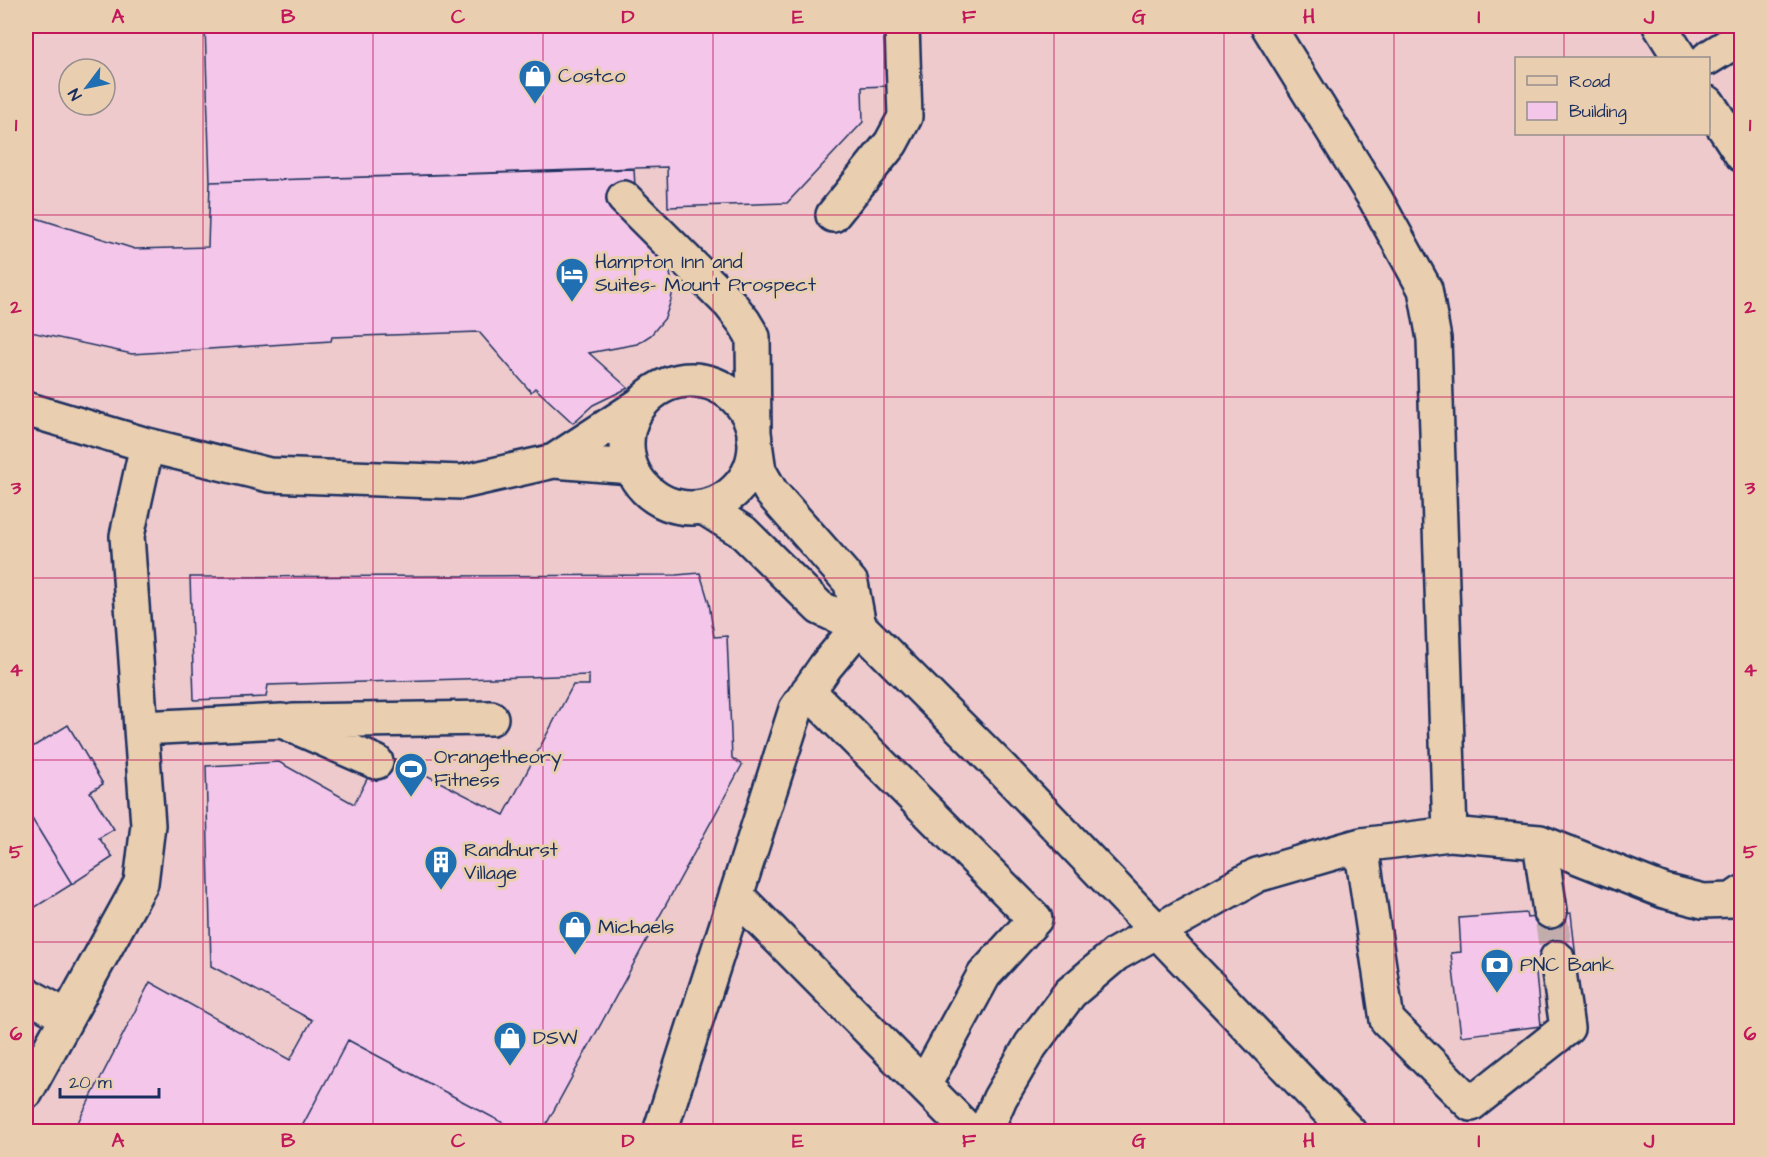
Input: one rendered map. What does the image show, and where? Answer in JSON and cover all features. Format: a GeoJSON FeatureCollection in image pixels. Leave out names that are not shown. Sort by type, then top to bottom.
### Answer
{"type":"FeatureCollection","features":[{"type":"Feature","properties":{"kind":"lane"},"geometry":{"type":"LineString","coordinates":[[833,215],[891,144],[905,117],[902,26]]}},
{"type":"Feature","properties":{"kind":"lane"},"geometry":{"type":"LineString","coordinates":[[1268,26],[1376,200],[1425,289],[1434,339],[1450,834]]}},
{"type":"Feature","properties":{"kind":"lane"},"geometry":{"type":"LineString","coordinates":[[1660,26],[1679,57]]}},
{"type":"Feature","properties":{"kind":"lane"},"geometry":{"type":"LineString","coordinates":[[1710,57],[1742,37]]}},
{"type":"Feature","properties":{"kind":"lane"},"geometry":{"type":"LineString","coordinates":[[1710,106],[1742,155]]}},
{"type":"Feature","properties":{"kind":"lane"},"geometry":{"type":"LineString","coordinates":[[624,198],[730,304],[753,337],[754,456],[748,474],[737,489],[721,501],[703,507],[686,508],[668,504],[652,496],[640,483],[631,468],[627,451],[628,434],[641,404]]}},
{"type":"Feature","properties":{"kind":"lane"},"geometry":{"type":"LineString","coordinates":[[26,409],[147,445],[269,475],[462,482],[554,460],[641,404],[657,390],[677,382],[698,381],[719,387],[736,399],[748,416],[754,436],[759,471],[771,492],[851,583],[859,626]]}},
{"type":"Feature","properties":{"kind":"lane"},"geometry":{"type":"LineString","coordinates":[[26,1092],[141,883],[148,825],[128,536],[147,445]]}},
{"type":"Feature","properties":{"kind":"lane"},"geometry":{"type":"LineString","coordinates":[[554,460],[631,468]]}},
{"type":"Feature","properties":{"kind":"lane"},"geometry":{"type":"LineString","coordinates":[[703,507],[743,532],[820,608],[859,626],[1002,769],[1349,1131]]}},
{"type":"Feature","properties":{"kind":"lane"},"geometry":{"type":"LineString","coordinates":[[660,1131],[796,709],[825,667],[859,626]]}},
{"type":"Feature","properties":{"kind":"lane"},"geometry":{"type":"LineString","coordinates":[[808,691],[1035,920],[984,975],[924,1085]]}},
{"type":"Feature","properties":{"kind":"lane"},"geometry":{"type":"LineString","coordinates":[[141,728],[282,721],[491,718]]}},
{"type":"Feature","properties":{"kind":"lane"},"geometry":{"type":"LineString","coordinates":[[282,721],[376,762]]}},
{"type":"Feature","properties":{"kind":"lane"},"geometry":{"type":"LineString","coordinates":[[984,1131],[1031,1045],[1070,993],[1116,954],[1257,875],[1361,845],[1450,834],[1540,842],[1664,891],[1703,901],[1732,900],[1742,893]]}},
{"type":"Feature","properties":{"kind":"lane"},"geometry":{"type":"LineString","coordinates":[[1540,842],[1549,907]]}},
{"type":"Feature","properties":{"kind":"lane"},"geometry":{"type":"LineString","coordinates":[[1361,845],[1387,1020],[1471,1104],[1567,1028],[1557,961]]}},
{"type":"Feature","properties":{"kind":"lane"},"geometry":{"type":"LineString","coordinates":[[736,895],[970,1131]]}},
{"type":"Feature","properties":{"kind":"lane"},"geometry":{"type":"LineString","coordinates":[[26,994],[67,1017]]}},
{"type":"Feature","properties":{"kind":"shaded area","name":"Randhurst Village"},"geometry":{"type":"Polygon","coordinates":[[[26,26],[1741,26],[1741,1131],[26,1131],[26,26]]]}},
{"type":"Feature","properties":{"kind":"building","name":"Costco"},"geometry":{"type":"Polygon","coordinates":[[[205,26],[884,26],[886,86],[862,87],[863,122],[787,203],[668,207],[667,167],[210,182],[205,26]]]}},
{"type":"Feature","properties":{"kind":"building"},"geometry":{"type":"Polygon","coordinates":[[[634,169],[635,187],[669,267],[673,290],[671,300],[665,318],[651,335],[637,344],[589,353],[628,388],[593,405],[573,423],[535,388],[531,392],[479,332],[332,337],[331,341],[132,354],[26,331],[26,263],[36,218],[135,249],[208,247],[210,182],[634,169]]]}},
{"type":"Feature","properties":{"kind":"building","name":"Randhurst Village"},"geometry":{"type":"Polygon","coordinates":[[[700,573],[709,603],[714,637],[727,636],[732,758],[742,765],[542,1132],[520,1132],[348,1040],[299,1132],[73,1132],[150,982],[290,1060],[312,1020],[211,966],[206,766],[279,762],[354,804],[381,752],[504,815],[573,685],[589,685],[589,675],[268,685],[266,697],[194,700],[190,577],[676,575],[700,573]]]}},
{"type":"Feature","properties":{"kind":"building"},"geometry":{"type":"Polygon","coordinates":[[[68,725],[103,784],[90,792],[114,829],[99,838],[113,857],[72,884],[26,809],[26,751],[68,725]]]}},
{"type":"Feature","properties":{"kind":"building"},"geometry":{"type":"Polygon","coordinates":[[[26,809],[72,884],[26,913],[26,809]]]}},
{"type":"Feature","properties":{"kind":"building","name":"PNC Bank"},"geometry":{"type":"Polygon","coordinates":[[[1526,913],[1527,918],[1571,913],[1576,959],[1535,963],[1541,1026],[1461,1036],[1451,953],[1461,952],[1459,918],[1526,913]]]}},
{"type":"Feature","properties":{"kind":"building"},"geometry":{"type":"Polygon","coordinates":[[[348,1040],[520,1132],[299,1132],[348,1040]]]}},
{"type":"Feature","properties":{"kind":"tunnel"},"geometry":{"type":"LineString","coordinates":[[1550,911],[1557,958]]}},
{"type":"Feature","properties":{"kind":"place","name":"Costco"},"geometry":{"type":"Point","coordinates":[535,105]}},
{"type":"Feature","properties":{"kind":"place","name":"Hampton Inn and Suites- Mount Prospect"},"geometry":{"type":"Point","coordinates":[572,303]}},
{"type":"Feature","properties":{"kind":"place","name":"Orangetheory Fitness"},"geometry":{"type":"Point","coordinates":[411,798]}},
{"type":"Feature","properties":{"kind":"place","name":"Randhurst Village"},"geometry":{"type":"Point","coordinates":[441,891]}},
{"type":"Feature","properties":{"kind":"place","name":"Michaels"},"geometry":{"type":"Point","coordinates":[575,956]}},
{"type":"Feature","properties":{"kind":"place","name":"PNC Bank"},"geometry":{"type":"Point","coordinates":[1497,994]}},
{"type":"Feature","properties":{"kind":"place","name":"DSW"},"geometry":{"type":"Point","coordinates":[510,1067]}}]}
